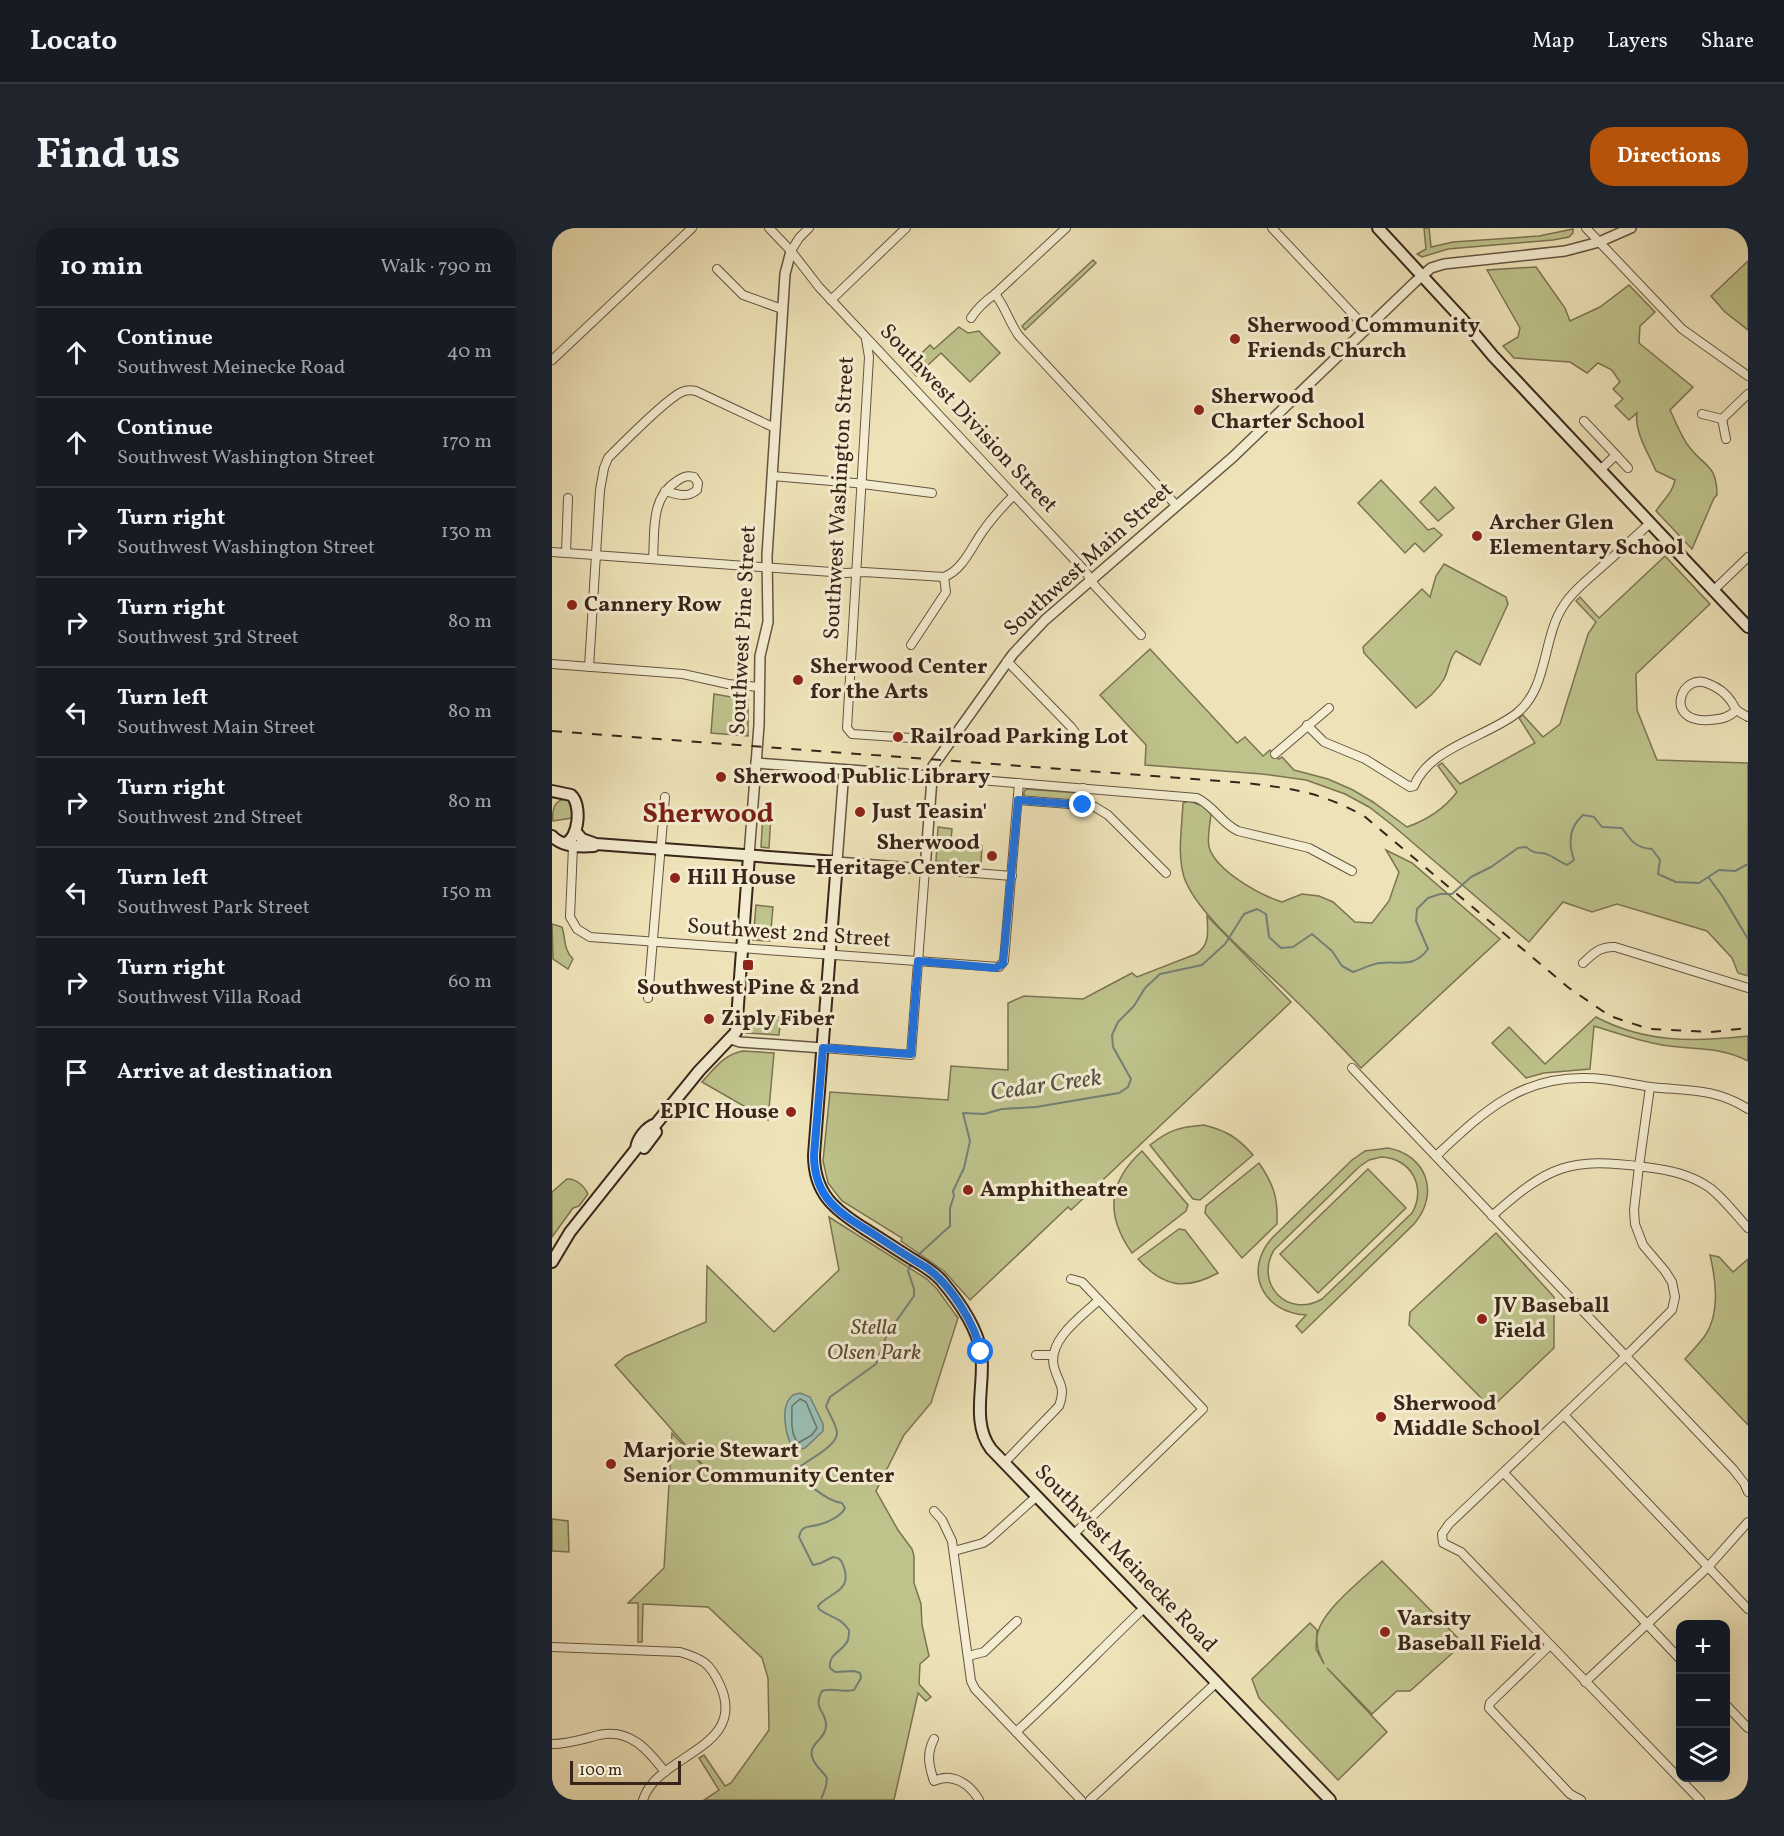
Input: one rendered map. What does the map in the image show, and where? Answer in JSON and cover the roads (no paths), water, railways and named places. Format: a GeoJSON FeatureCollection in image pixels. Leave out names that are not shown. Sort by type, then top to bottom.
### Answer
{"type":"FeatureCollection","features":[{"type":"Feature","properties":{"kind":"main road"},"geometry":{"type":"LineString","coordinates":[[1378,228],[1493,356],[1748,627]]}},
{"type":"Feature","properties":{"kind":"main road"},"geometry":{"type":"LineString","coordinates":[[552,801],[557,792],[574,797],[577,803],[576,832],[569,844]]}},
{"type":"Feature","properties":{"kind":"main road"},"geometry":{"type":"LineString","coordinates":[[576,832],[582,839],[596,844],[837,862],[823,1048]]}},
{"type":"Feature","properties":{"kind":"main road"},"geometry":{"type":"LineString","coordinates":[[552,836],[559,842],[569,844],[593,847],[596,844]]}},
{"type":"Feature","properties":{"kind":"main road","name":"Southwest Pine Street"},"geometry":{"type":"LineString","coordinates":[[731,1039],[736,1028],[749,856]]}},
{"type":"Feature","properties":{"kind":"main road"},"geometry":{"type":"LineString","coordinates":[[552,1262],[570,1232],[640,1149],[637,1142],[650,1126],[656,1128],[699,1071],[731,1039]]}},
{"type":"Feature","properties":{"kind":"main road","name":"Southwest Meinecke Road"},"geometry":{"type":"LineString","coordinates":[[823,1048],[814,1155],[815,1172],[819,1185],[826,1198],[837,1210],[939,1278],[964,1312],[974,1330],[981,1352],[982,1432],[988,1446],[1330,1800]]}},
{"type":"Feature","properties":{"kind":"street"},"geometry":{"type":"LineString","coordinates":[[552,360],[692,228]]}},
{"type":"Feature","properties":{"kind":"street","name":"Southwest Division Street"},"geometry":{"type":"LineString","coordinates":[[769,228],[831,300],[1014,495],[1141,635]]}},
{"type":"Feature","properties":{"kind":"street","name":"Southwest Pine Street"},"geometry":{"type":"LineString","coordinates":[[749,856],[756,763],[760,656],[768,622],[767,556],[785,274],[791,251],[799,238],[810,228]]}},
{"type":"Feature","properties":{"kind":"street"},"geometry":{"type":"LineString","coordinates":[[831,300],[906,228]]}},
{"type":"Feature","properties":{"kind":"street"},"geometry":{"type":"LineString","coordinates":[[971,318],[977,309],[1066,228]]}},
{"type":"Feature","properties":{"kind":"street"},"geometry":{"type":"LineString","coordinates":[[1272,228],[1366,328]]}},
{"type":"Feature","properties":{"kind":"street"},"geometry":{"type":"LineString","coordinates":[[1586,228],[1682,329],[1748,376]]}},
{"type":"Feature","properties":{"kind":"street","name":"Southwest Main Street"},"geometry":{"type":"LineString","coordinates":[[823,1048],[911,1054],[933,766],[1007,661],[1035,630],[1233,457],[1422,275],[1434,267],[1451,262],[1554,253],[1599,242],[1631,228]]}},
{"type":"Feature","properties":{"kind":"street"},"geometry":{"type":"LineString","coordinates":[[717,269],[743,295],[782,309]]}},
{"type":"Feature","properties":{"kind":"street"},"geometry":{"type":"LineString","coordinates":[[995,294],[1006,308],[1018,336],[1177,506]]}},
{"type":"Feature","properties":{"kind":"street","name":"Southwest Washington Street"},"geometry":{"type":"LineString","coordinates":[[866,337],[869,357],[847,728],[849,732],[940,740],[947,746]]}},
{"type":"Feature","properties":{"kind":"street"},"geometry":{"type":"LineString","coordinates":[[589,667],[600,490],[605,463],[677,394],[687,390],[696,391],[775,428]]}},
{"type":"Feature","properties":{"kind":"street"},"geometry":{"type":"LineString","coordinates":[[1722,419],[1748,394]]}},
{"type":"Feature","properties":{"kind":"street"},"geometry":{"type":"LineString","coordinates":[[1701,414],[1722,419]]}},
{"type":"Feature","properties":{"kind":"street"},"geometry":{"type":"LineString","coordinates":[[1722,419],[1726,439]]}},
{"type":"Feature","properties":{"kind":"street"},"geometry":{"type":"LineString","coordinates":[[1584,421],[1628,468]]}},
{"type":"Feature","properties":{"kind":"street"},"geometry":{"type":"LineString","coordinates":[[1600,470],[1616,455]]}},
{"type":"Feature","properties":{"kind":"street"},"geometry":{"type":"LineString","coordinates":[[772,476],[932,493]]}},
{"type":"Feature","properties":{"kind":"street"},"geometry":{"type":"LineString","coordinates":[[653,559],[656,510],[665,491]]}},
{"type":"Feature","properties":{"kind":"street"},"geometry":{"type":"LineString","coordinates":[[552,552],[944,577],[950,575],[962,562],[986,526],[1014,495]]}},
{"type":"Feature","properties":{"kind":"street"},"geometry":{"type":"LineString","coordinates":[[566,553],[568,498]]}},
{"type":"Feature","properties":{"kind":"street"},"geometry":{"type":"LineString","coordinates":[[1307,725],[1324,742],[1365,759],[1410,787],[1414,786],[1421,775],[1442,755],[1505,720],[1522,707],[1537,683],[1554,625],[1565,603],[1650,523]]}},
{"type":"Feature","properties":{"kind":"street"},"geometry":{"type":"LineString","coordinates":[[1714,590],[1748,557]]}},
{"type":"Feature","properties":{"kind":"street"},"geometry":{"type":"LineString","coordinates":[[911,645],[946,592],[944,577]]}},
{"type":"Feature","properties":{"kind":"street"},"geometry":{"type":"LineString","coordinates":[[1007,661],[1080,739]]}},
{"type":"Feature","properties":{"kind":"street"},"geometry":{"type":"LineString","coordinates":[[552,664],[675,673],[728,684],[759,687]]}},
{"type":"Feature","properties":{"kind":"street"},"geometry":{"type":"LineString","coordinates":[[1736,710],[1724,718],[1698,721],[1691,719],[1683,710],[1682,695],[1684,690],[1693,683],[1705,682],[1727,696],[1736,710],[1748,717]]}},
{"type":"Feature","properties":{"kind":"street"},"geometry":{"type":"LineString","coordinates":[[1275,754],[1329,708]]}},
{"type":"Feature","properties":{"kind":"street"},"geometry":{"type":"LineString","coordinates":[[756,763],[1197,798],[1208,804],[1229,826],[1238,831],[1309,848],[1352,871]]}},
{"type":"Feature","properties":{"kind":"street"},"geometry":{"type":"LineString","coordinates":[[844,770],[837,862],[1012,876],[1019,783]]}},
{"type":"Feature","properties":{"kind":"street"},"geometry":{"type":"LineString","coordinates":[[1083,788],[1083,805]]}},
{"type":"Feature","properties":{"kind":"street"},"geometry":{"type":"LineString","coordinates":[[648,998],[665,797]]}},
{"type":"Feature","properties":{"kind":"street"},"geometry":{"type":"LineString","coordinates":[[1018,800],[1095,807],[1108,815],[1166,873]]}},
{"type":"Feature","properties":{"kind":"street","name":"Southwest 2nd Street"},"geometry":{"type":"LineString","coordinates":[[569,844],[570,917],[583,934],[597,938],[995,968],[1001,966],[1004,961],[1012,876]]}},
{"type":"Feature","properties":{"kind":"street"},"geometry":{"type":"LineString","coordinates":[[1583,963],[1597,950],[1606,946],[1615,947],[1748,988]]}},
{"type":"Feature","properties":{"kind":"street"},"geometry":{"type":"LineString","coordinates":[[731,1039],[740,1042],[823,1048]]}},
{"type":"Feature","properties":{"kind":"street"},"geometry":{"type":"LineString","coordinates":[[1352,1068],[1733,1470],[1748,1492]]}},
{"type":"Feature","properties":{"kind":"street"},"geometry":{"type":"LineString","coordinates":[[1436,1156],[1483,1112],[1513,1094],[1561,1079],[1587,1078],[1707,1092],[1730,1099],[1748,1109]]}},
{"type":"Feature","properties":{"kind":"street"},"geometry":{"type":"LineString","coordinates":[[1650,1087],[1634,1210],[1636,1231],[1647,1251],[1669,1276],[1675,1298],[1669,1315],[1449,1524],[1442,1534],[1443,1543],[1461,1552],[1700,1800]]}},
{"type":"Feature","properties":{"kind":"street"},"geometry":{"type":"LineString","coordinates":[[1492,1216],[1527,1186],[1549,1173],[1567,1167],[1597,1162],[1678,1172],[1700,1181],[1715,1192],[1748,1228]]}},
{"type":"Feature","properties":{"kind":"street"},"geometry":{"type":"LineString","coordinates":[[1071,1279],[1082,1282],[1203,1409],[1074,1534]]}},
{"type":"Feature","properties":{"kind":"street"},"geometry":{"type":"LineString","coordinates":[[1004,1463],[1059,1406],[1063,1394],[1062,1382],[1054,1368],[1052,1355],[1060,1338],[1099,1300]]}},
{"type":"Feature","properties":{"kind":"street"},"geometry":{"type":"LineString","coordinates":[[1036,1355],[1052,1355]]}},
{"type":"Feature","properties":{"kind":"street"},"geometry":{"type":"LineString","coordinates":[[1564,1415],[1748,1609]]}},
{"type":"Feature","properties":{"kind":"street"},"geometry":{"type":"LineString","coordinates":[[1504,1473],[1676,1655]]}},
{"type":"Feature","properties":{"kind":"street"},"geometry":{"type":"LineString","coordinates":[[954,1551],[983,1543],[1038,1496]]}},
{"type":"Feature","properties":{"kind":"street"},"geometry":{"type":"LineString","coordinates":[[934,1511],[947,1530],[954,1551],[971,1681],[975,1689],[1081,1800]]}},
{"type":"Feature","properties":{"kind":"street"},"geometry":{"type":"LineString","coordinates":[[1585,1682],[1708,1567],[1748,1522]]}},
{"type":"Feature","properties":{"kind":"street"},"geometry":{"type":"LineString","coordinates":[[1016,1732],[1144,1608]]}},
{"type":"Feature","properties":{"kind":"street"},"geometry":{"type":"LineString","coordinates":[[968,1656],[984,1652],[1017,1621]]}},
{"type":"Feature","properties":{"kind":"street"},"geometry":{"type":"LineString","coordinates":[[1550,1646],[1489,1706],[1567,1797],[1581,1800]]}},
{"type":"Feature","properties":{"kind":"street"},"geometry":{"type":"LineString","coordinates":[[552,1647],[680,1652],[697,1657],[712,1669],[725,1697],[726,1712],[718,1730],[707,1743],[665,1772],[645,1792],[642,1800]]}},
{"type":"Feature","properties":{"kind":"street"},"geometry":{"type":"LineString","coordinates":[[1090,1800],[1217,1682]]}},
{"type":"Feature","properties":{"kind":"street"},"geometry":{"type":"LineString","coordinates":[[1730,1710],[1748,1728]]}},
{"type":"Feature","properties":{"kind":"street"},"geometry":{"type":"LineString","coordinates":[[552,1744],[575,1742],[599,1735],[619,1734],[637,1741],[665,1772]]}},
{"type":"Feature","properties":{"kind":"street"},"geometry":{"type":"LineString","coordinates":[[934,1739],[928,1754],[929,1767],[934,1781],[946,1777],[958,1780],[968,1786],[979,1800]]}},
{"type":"Feature","properties":{"kind":"water"},"geometry":{"type":"Polygon","coordinates":[[[800,1393],[810,1397],[823,1424],[823,1431],[805,1448],[796,1450],[787,1435],[785,1414],[789,1400],[793,1395],[800,1393]]]}},
{"type":"Feature","properties":{"kind":"waterway","name":"Cedar Creek"},"geometry":{"type":"LineString","coordinates":[[916,1257],[950,1226],[953,1191],[964,1168],[970,1141],[963,1113],[984,1114],[1002,1109],[1036,1107],[1119,1093],[1128,1087],[1131,1079],[1113,1047],[1112,1035],[1118,1022],[1134,1006],[1145,988],[1160,974],[1202,965],[1225,944],[1244,914],[1257,909],[1266,914],[1269,937],[1281,948],[1293,947],[1312,934],[1332,951],[1342,966],[1353,972],[1377,964],[1418,959],[1428,949],[1416,921],[1417,909],[1428,898],[1440,894],[1452,894],[1471,877],[1491,867],[1518,848],[1526,847],[1567,865],[1574,860],[1571,847],[1572,830],[1583,815],[1594,817],[1602,827],[1622,828],[1634,843],[1652,849],[1660,860],[1658,874],[1676,882],[1699,883],[1719,870],[1735,871],[1748,864]]}},
{"type":"Feature","properties":{"kind":"waterway"},"geometry":{"type":"LineString","coordinates":[[1709,878],[1748,939]]}},
{"type":"Feature","properties":{"kind":"waterway","name":"Cedar Creek"},"geometry":{"type":"LineString","coordinates":[[821,1800],[827,1778],[812,1757],[813,1747],[823,1735],[826,1726],[819,1706],[819,1697],[822,1691],[826,1690],[854,1690],[861,1678],[860,1673],[854,1671],[835,1672],[830,1668],[831,1659],[846,1644],[849,1630],[842,1622],[819,1609],[818,1606],[843,1586],[846,1574],[842,1563],[840,1559],[833,1557],[813,1565],[799,1537],[805,1528],[831,1520],[845,1508],[842,1503],[823,1495],[810,1484],[801,1473],[800,1467],[828,1447],[836,1437],[837,1432],[826,1406],[830,1397],[876,1364],[887,1334],[914,1296],[908,1271],[912,1262]]}},
{"type":"Feature","properties":{"kind":"railway"},"geometry":{"type":"LineString","coordinates":[[552,731],[1247,783],[1307,793],[1364,816],[1569,988],[1610,1016],[1649,1029],[1711,1032],[1748,1028]]}},
{"type":"Feature","properties":{"kind":"place","name":"Sherwood Community Friends Church"},"geometry":{"type":"Point","coordinates":[1235,339]}},
{"type":"Feature","properties":{"kind":"place","name":"Sherwood Charter School"},"geometry":{"type":"Point","coordinates":[1199,410]}},
{"type":"Feature","properties":{"kind":"place","name":"Archer Glen Elementary School"},"geometry":{"type":"Point","coordinates":[1477,536]}},
{"type":"Feature","properties":{"kind":"place","name":"Cannery Row"},"geometry":{"type":"Point","coordinates":[572,605]}},
{"type":"Feature","properties":{"kind":"place","name":"Sherwood Center for the Arts"},"geometry":{"type":"Point","coordinates":[798,680]}},
{"type":"Feature","properties":{"kind":"place","name":"Railroad Parking Lot"},"geometry":{"type":"Point","coordinates":[898,737]}},
{"type":"Feature","properties":{"kind":"place","name":"Sherwood Public Library"},"geometry":{"type":"Point","coordinates":[721,777]}},
{"type":"Feature","properties":{"kind":"place","name":"Just Teasin'"},"geometry":{"type":"Point","coordinates":[860,812]}},
{"type":"Feature","properties":{"kind":"place","name":"Sherwood Heritage Center"},"geometry":{"type":"Point","coordinates":[992,856]}},
{"type":"Feature","properties":{"kind":"place","name":"Hill House"},"geometry":{"type":"Point","coordinates":[675,878]}},
{"type":"Feature","properties":{"kind":"place","name":"Southwest Pine & 2nd"},"geometry":{"type":"Point","coordinates":[748,965]}},
{"type":"Feature","properties":{"kind":"place","name":"Ziply Fiber"},"geometry":{"type":"Point","coordinates":[709,1019]}},
{"type":"Feature","properties":{"kind":"place","name":"EPIC House"},"geometry":{"type":"Point","coordinates":[791,1112]}},
{"type":"Feature","properties":{"kind":"place","name":"Amphitheatre"},"geometry":{"type":"Point","coordinates":[968,1190]}},
{"type":"Feature","properties":{"kind":"place","name":"JV Baseball Field"},"geometry":{"type":"Point","coordinates":[1482,1319]}},
{"type":"Feature","properties":{"kind":"place","name":"Sherwood Middle School"},"geometry":{"type":"Point","coordinates":[1381,1417]}},
{"type":"Feature","properties":{"kind":"place","name":"Marjorie Stewart Senior Community Center"},"geometry":{"type":"Point","coordinates":[611,1464]}},
{"type":"Feature","properties":{"kind":"place","name":"Varsity Baseball Field"},"geometry":{"type":"Point","coordinates":[1385,1632]}},
{"type":"Feature","properties":{"kind":"district","name":"Sherwood"},"geometry":{"type":"Point","coordinates":[708,814]}},
{"type":"Feature","properties":{"kind":"park label","name":"Stella Olsen Park"},"geometry":{"type":"Point","coordinates":[874,1340]}}]}
